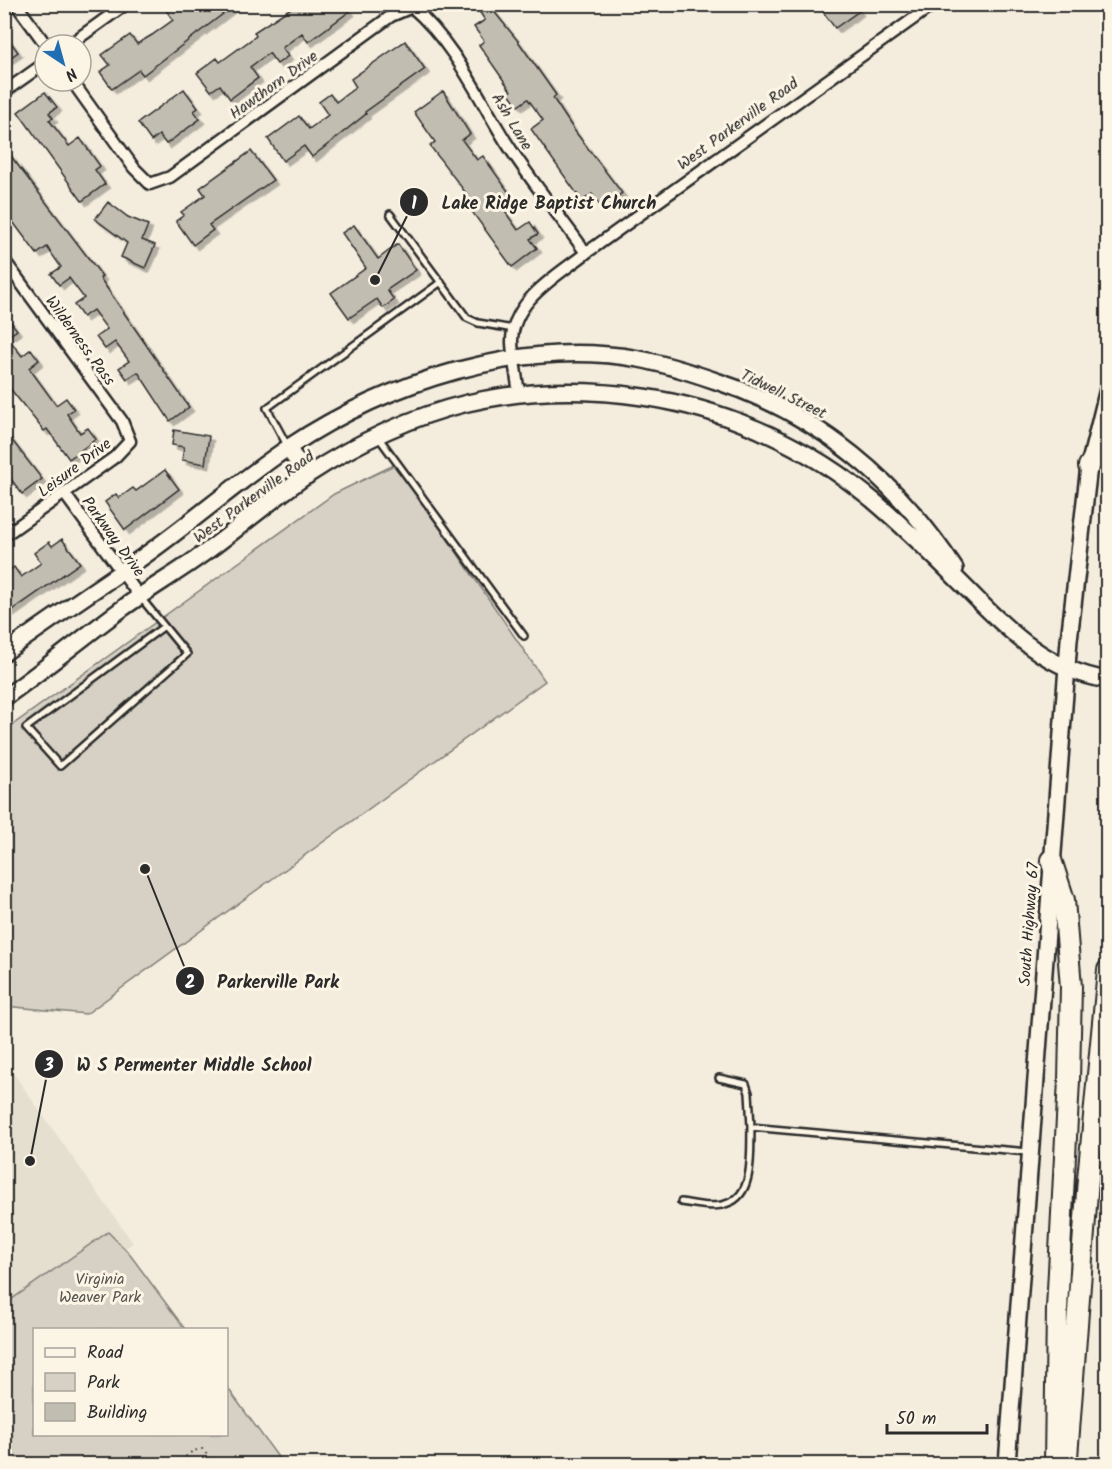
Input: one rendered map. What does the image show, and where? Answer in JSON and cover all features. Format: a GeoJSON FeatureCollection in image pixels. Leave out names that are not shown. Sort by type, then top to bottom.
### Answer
{"type":"FeatureCollection","features":[{"type":"Feature","properties":{"kind":"highway"},"geometry":{"type":"LineString","coordinates":[[1089,466],[1102,444],[1107,423]]}},
{"type":"Feature","properties":{"kind":"highway"},"geometry":{"type":"LineString","coordinates":[[1051,860],[1064,900],[1071,987],[1070,1080],[1057,1309],[1055,1464]]}},
{"type":"Feature","properties":{"kind":"highway"},"geometry":{"type":"LineString","coordinates":[[1066,1464],[1107,970]]}},
{"type":"Feature","properties":{"kind":"main road","name":"Tidwell Street"},"geometry":{"type":"LineString","coordinates":[[514,360],[589,354],[637,358],[675,367],[737,388],[774,404],[843,445],[898,493],[925,526],[969,591]]}},
{"type":"Feature","properties":{"kind":"main road","name":"West Parkerville Road"},"geometry":{"type":"LineString","coordinates":[[4,653],[121,571],[288,448],[328,422],[408,385],[447,372],[514,360]]}},
{"type":"Feature","properties":{"kind":"main road","name":"South Highway 67"},"geometry":{"type":"LineString","coordinates":[[1007,1464],[1067,668],[1089,466],[1107,389]]}},
{"type":"Feature","properties":{"kind":"main road","name":"Tidwell Street"},"geometry":{"type":"LineString","coordinates":[[519,394],[608,392],[658,399],[717,413],[807,454],[859,490],[969,591],[995,619],[1031,649],[1067,668],[1107,680]]}},
{"type":"Feature","properties":{"kind":"main road","name":"West Parkerville Road"},"geometry":{"type":"LineString","coordinates":[[4,698],[140,597],[201,556],[307,476],[378,437],[428,414],[461,403],[497,395],[519,394]]}},
{"type":"Feature","properties":{"kind":"main road"},"geometry":{"type":"LineString","coordinates":[[288,448],[307,476]]}},
{"type":"Feature","properties":{"kind":"street"},"geometry":{"type":"LineString","coordinates":[[16,4],[37,33]]}},
{"type":"Feature","properties":{"kind":"street"},"geometry":{"type":"LineString","coordinates":[[86,33],[126,4]]}},
{"type":"Feature","properties":{"kind":"street","name":"West Parkerville Road"},"geometry":{"type":"LineString","coordinates":[[519,394],[514,360],[514,329],[523,308],[538,290],[586,253],[934,4]]}},
{"type":"Feature","properties":{"kind":"street","name":"Ash Lane"},"geometry":{"type":"LineString","coordinates":[[412,7],[428,21],[472,82],[507,143],[586,253]]}},
{"type":"Feature","properties":{"kind":"street","name":"Hawthorn Drive"},"geometry":{"type":"LineString","coordinates":[[81,93],[134,168],[150,184],[170,177],[391,16],[412,7]]}},
{"type":"Feature","properties":{"kind":"street"},"geometry":{"type":"LineString","coordinates":[[4,92],[33,71]]}},
{"type":"Feature","properties":{"kind":"street","name":"Wilderness Pass"},"geometry":{"type":"LineString","coordinates":[[4,260],[122,421],[130,441]]}},
{"type":"Feature","properties":{"kind":"street","name":"Leisure Drive"},"geometry":{"type":"LineString","coordinates":[[4,536],[115,457],[130,441]]}},
{"type":"Feature","properties":{"kind":"street","name":"Parkway Drive"},"geometry":{"type":"LineString","coordinates":[[64,493],[140,597]]}},
{"type":"Feature","properties":{"kind":"lane"},"geometry":{"type":"LineString","coordinates":[[390,214],[467,318],[478,323],[514,329]]}},
{"type":"Feature","properties":{"kind":"lane"},"geometry":{"type":"LineString","coordinates":[[288,448],[267,408],[441,282]]}},
{"type":"Feature","properties":{"kind":"lane"},"geometry":{"type":"LineString","coordinates":[[378,437],[524,636]]}},
{"type":"Feature","properties":{"kind":"lane"},"geometry":{"type":"LineString","coordinates":[[140,597],[187,654],[60,766],[26,728],[163,627]]}},
{"type":"Feature","properties":{"kind":"lane"},"geometry":{"type":"LineString","coordinates":[[681,1202],[727,1204],[745,1189],[751,1127],[746,1084],[719,1078]]}},
{"type":"Feature","properties":{"kind":"lane"},"geometry":{"type":"LineString","coordinates":[[751,1127],[1030,1152]]}},
{"type":"Feature","properties":{"kind":"path"},"geometry":{"type":"LineString","coordinates":[[176,1464],[193,1450],[202,1449],[210,1458],[211,1464]]}},
{"type":"Feature","properties":{"kind":"shaded area"},"geometry":{"type":"Polygon","coordinates":[[[4,1060],[133,1243],[5,1333],[4,1333],[4,1060]]]}},
{"type":"Feature","properties":{"kind":"green space"},"geometry":{"type":"Polygon","coordinates":[[[396,464],[545,681],[86,1014],[5,1006],[4,731],[334,494],[396,464]]]}},
{"type":"Feature","properties":{"kind":"green space","name":"Virginia Weaver Park"},"geometry":{"type":"Polygon","coordinates":[[[108,1232],[128,1252],[184,1328],[33,1328],[33,1436],[228,1436],[228,1388],[283,1464],[5,1464],[5,1304],[108,1232]]]}},
{"type":"Feature","properties":{"kind":"building"},"geometry":{"type":"Polygon","coordinates":[[[172,4],[179,4],[183,11],[192,4],[236,4],[143,75],[139,70],[112,89],[100,72],[110,65],[102,55],[130,35],[137,44],[173,20],[166,10],[172,4]]]}},
{"type":"Feature","properties":{"kind":"building"},"geometry":{"type":"Polygon","coordinates":[[[297,4],[345,4],[350,11],[308,42],[302,33],[282,48],[288,56],[277,64],[269,53],[250,67],[258,78],[230,99],[220,85],[211,91],[197,73],[217,58],[220,62],[256,36],[254,32],[297,4]]]}},
{"type":"Feature","properties":{"kind":"building"},"geometry":{"type":"Polygon","coordinates":[[[474,4],[488,4],[518,41],[556,95],[553,98],[574,130],[622,193],[602,208],[592,194],[582,201],[531,129],[543,120],[528,99],[518,106],[509,93],[511,91],[479,45],[484,41],[474,27],[485,20],[474,4]]]}},
{"type":"Feature","properties":{"kind":"building"},"geometry":{"type":"Polygon","coordinates":[[[833,4],[854,4],[859,11],[835,28],[823,12],[833,4]]]}},
{"type":"Feature","properties":{"kind":"building"},"geometry":{"type":"Polygon","coordinates":[[[4,33],[18,52],[4,62],[4,33]]]}},
{"type":"Feature","properties":{"kind":"building"},"geometry":{"type":"Polygon","coordinates":[[[405,41],[425,69],[365,112],[366,114],[312,157],[304,146],[283,161],[268,139],[299,116],[309,129],[328,115],[319,102],[330,94],[336,102],[356,87],[351,79],[405,41]]]}},
{"type":"Feature","properties":{"kind":"building"},"geometry":{"type":"Polygon","coordinates":[[[184,89],[198,108],[194,111],[200,119],[166,144],[159,135],[151,141],[138,123],[184,89]]]}},
{"type":"Feature","properties":{"kind":"building"},"geometry":{"type":"Polygon","coordinates":[[[443,91],[470,134],[462,140],[477,160],[483,156],[515,201],[503,209],[518,230],[530,222],[538,234],[530,239],[537,248],[512,267],[473,213],[478,209],[430,146],[435,142],[414,112],[443,91]]]}},
{"type":"Feature","properties":{"kind":"building"},"geometry":{"type":"Polygon","coordinates":[[[46,93],[57,107],[49,113],[53,118],[49,120],[69,146],[80,138],[100,166],[95,170],[105,184],[82,201],[18,112],[46,93]]]}},
{"type":"Feature","properties":{"kind":"building"},"geometry":{"type":"Polygon","coordinates":[[[4,147],[102,276],[100,278],[189,407],[170,421],[138,372],[127,379],[119,368],[129,361],[115,342],[105,349],[96,337],[107,329],[93,310],[83,317],[74,305],[84,298],[69,278],[59,285],[51,274],[61,267],[47,247],[37,254],[4,210],[4,147]]]}},
{"type":"Feature","properties":{"kind":"building"},"geometry":{"type":"Polygon","coordinates":[[[251,151],[273,180],[209,225],[213,230],[193,245],[176,221],[184,215],[181,212],[205,195],[200,188],[251,151]]]}},
{"type":"Feature","properties":{"kind":"building"},"geometry":{"type":"Polygon","coordinates":[[[108,202],[128,217],[148,225],[142,240],[155,245],[145,268],[121,257],[127,243],[95,219],[108,202]]]}},
{"type":"Feature","properties":{"kind":"building"},"geometry":{"type":"Polygon","coordinates":[[[354,225],[378,259],[398,244],[416,270],[387,290],[394,300],[383,308],[377,299],[349,318],[331,293],[366,268],[342,233],[354,225]]]}},
{"type":"Feature","properties":{"kind":"building"},"geometry":{"type":"Polygon","coordinates":[[[4,313],[17,330],[7,337],[22,356],[31,349],[39,360],[29,368],[56,405],[66,398],[74,409],[67,414],[80,433],[88,428],[96,439],[69,459],[47,429],[44,431],[4,381],[4,313]]]}},
{"type":"Feature","properties":{"kind":"building"},"geometry":{"type":"Polygon","coordinates":[[[4,430],[42,479],[22,494],[11,479],[4,484],[4,430]]]}},
{"type":"Feature","properties":{"kind":"building"},"geometry":{"type":"Polygon","coordinates":[[[174,430],[209,436],[205,464],[182,460],[184,447],[172,445],[174,430]]]}},
{"type":"Feature","properties":{"kind":"building"},"geometry":{"type":"Polygon","coordinates":[[[165,470],[179,489],[125,530],[105,502],[116,494],[119,498],[133,488],[136,491],[165,470]]]}},
{"type":"Feature","properties":{"kind":"building"},"geometry":{"type":"Polygon","coordinates":[[[62,539],[80,563],[4,616],[4,574],[14,567],[21,577],[41,563],[34,553],[49,542],[52,546],[62,539]]]}},
{"type":"Feature","properties":{"kind":"place","name":"Lake Ridge Baptist Church"},"geometry":{"type":"Point","coordinates":[375,280]}},
{"type":"Feature","properties":{"kind":"place","name":"Parkerville Park"},"geometry":{"type":"Point","coordinates":[145,869]}},
{"type":"Feature","properties":{"kind":"place","name":"W S Permenter Middle School"},"geometry":{"type":"Point","coordinates":[30,1161]}}]}
